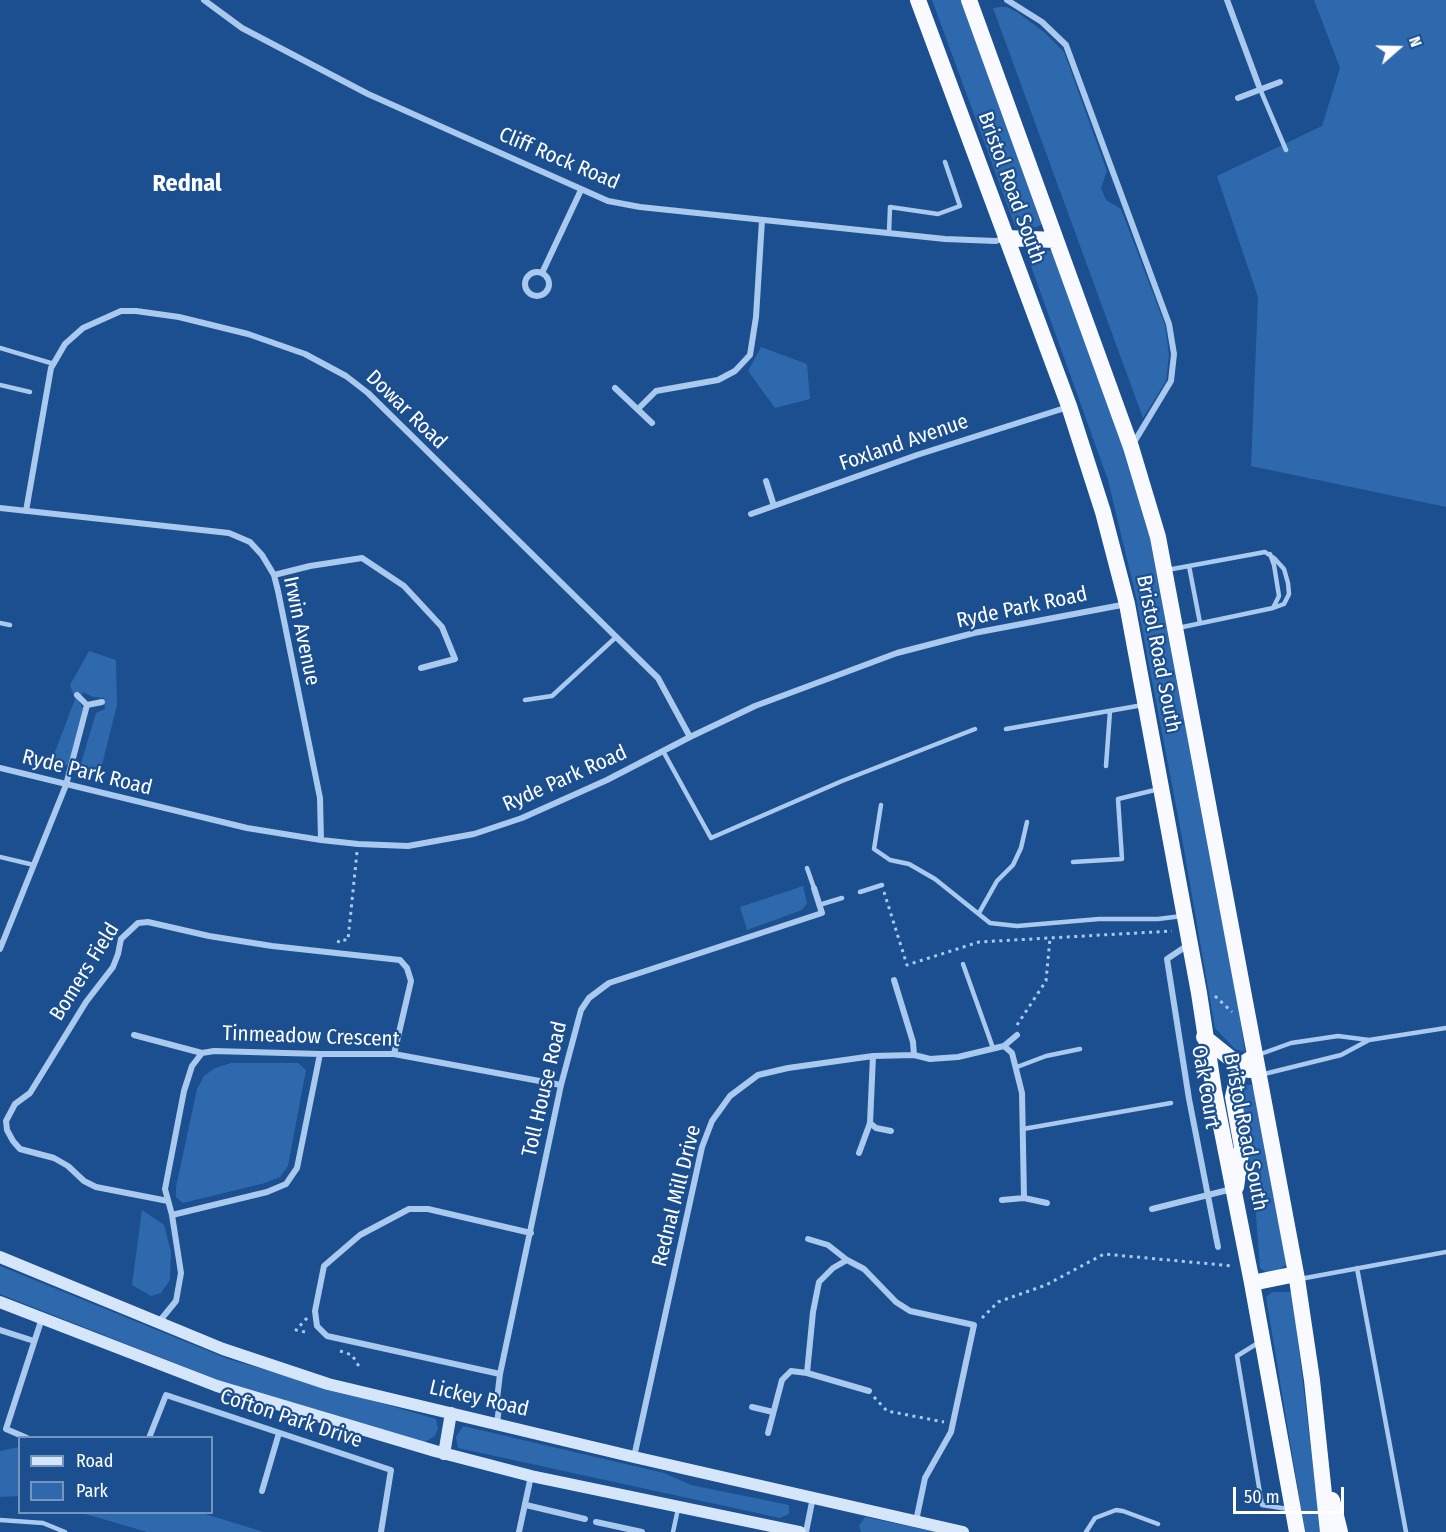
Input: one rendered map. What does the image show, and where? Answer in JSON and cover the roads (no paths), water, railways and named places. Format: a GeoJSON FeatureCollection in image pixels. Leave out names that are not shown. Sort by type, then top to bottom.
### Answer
{"type":"FeatureCollection","features":[{"type":"Feature","properties":{"kind":"highway","name":"Bristol Road South"},"geometry":{"type":"LineString","coordinates":[[918,0],[1069,406],[1103,512],[1127,604],[1199,993],[1204,1036],[1297,1532]]}},
{"type":"Feature","properties":{"kind":"highway","name":"Bristol Road South"},"geometry":{"type":"LineString","coordinates":[[969,0],[1131,447],[1158,537],[1297,1276],[1312,1380],[1328,1532]]}},
{"type":"Feature","properties":{"kind":"highway"},"geometry":{"type":"LineString","coordinates":[[1006,238],[1055,240]]}},
{"type":"Feature","properties":{"kind":"highway"},"geometry":{"type":"LineString","coordinates":[[1204,1036],[1240,1066],[1258,1075]]}},
{"type":"Feature","properties":{"kind":"highway"},"geometry":{"type":"LineString","coordinates":[[1233,1194],[1242,1147],[1233,1097],[1240,1066],[1255,1056]]}},
{"type":"Feature","properties":{"kind":"highway"},"geometry":{"type":"LineString","coordinates":[[1250,1275],[1297,1276]]}},
{"type":"Feature","properties":{"kind":"highway"},"geometry":{"type":"LineString","coordinates":[[1321,1468],[1340,1532]]}},
{"type":"Feature","properties":{"kind":"main road","name":"Lickey Road"},"geometry":{"type":"LineString","coordinates":[[0,1257],[223,1349],[328,1384],[963,1532]]}},
{"type":"Feature","properties":{"kind":"main road"},"geometry":{"type":"LineString","coordinates":[[0,1302],[217,1386],[444,1454],[531,1476],[800,1532]]}},
{"type":"Feature","properties":{"kind":"main road"},"geometry":{"type":"LineString","coordinates":[[444,1454],[451,1413]]}},
{"type":"Feature","properties":{"kind":"street","name":"Cliff Rock Road"},"geometry":{"type":"LineString","coordinates":[[204,0],[242,28],[368,94],[608,201],[640,207],[945,239],[996,241],[1006,238]]}},
{"type":"Feature","properties":{"kind":"street"},"geometry":{"type":"LineString","coordinates":[[1007,0],[1042,22],[1066,45],[1168,324],[1174,354],[1171,381],[1131,447]]}},
{"type":"Feature","properties":{"kind":"street"},"geometry":{"type":"LineString","coordinates":[[1227,0],[1260,89]]}},
{"type":"Feature","properties":{"kind":"street"},"geometry":{"type":"LineString","coordinates":[[1238,98],[1280,82]]}},
{"type":"Feature","properties":{"kind":"street"},"geometry":{"type":"LineString","coordinates":[[542,273],[581,190]]}},
{"type":"Feature","properties":{"kind":"street"},"geometry":{"type":"LineString","coordinates":[[639,409],[656,391],[718,380],[735,371],[750,355],[756,317],[762,220]]}},
{"type":"Feature","properties":{"kind":"street","name":"Dowar Road"},"geometry":{"type":"LineString","coordinates":[[26,511],[51,368],[64,344],[83,328],[121,310],[136,310],[179,317],[248,334],[305,354],[346,376],[368,393],[658,678],[690,737]]}},
{"type":"Feature","properties":{"kind":"street"},"geometry":{"type":"LineString","coordinates":[[615,388],[652,423]]}},
{"type":"Feature","properties":{"kind":"street","name":"Foxland Avenue"},"geometry":{"type":"LineString","coordinates":[[751,514],[917,455],[1069,406]]}},
{"type":"Feature","properties":{"kind":"street"},"geometry":{"type":"LineString","coordinates":[[766,481],[774,506]]}},
{"type":"Feature","properties":{"kind":"street","name":"Irwin Avenue"},"geometry":{"type":"LineString","coordinates":[[0,508],[229,533],[250,542],[262,555],[274,575],[320,798],[321,840]]}},
{"type":"Feature","properties":{"kind":"street"},"geometry":{"type":"LineString","coordinates":[[274,575],[310,566],[362,558],[404,585],[442,627],[455,659],[421,668]]}},
{"type":"Feature","properties":{"kind":"street","name":"Ryde Park Road"},"geometry":{"type":"LineString","coordinates":[[0,768],[247,828],[321,840],[408,846],[447,840],[502,825],[576,795],[690,737],[787,693],[897,653],[974,633],[1127,604]]}},
{"type":"Feature","properties":{"kind":"street"},"geometry":{"type":"LineString","coordinates":[[77,694],[87,705]]}},
{"type":"Feature","properties":{"kind":"street"},"geometry":{"type":"LineString","coordinates":[[87,705],[102,702]]}},
{"type":"Feature","properties":{"kind":"street"},"geometry":{"type":"LineString","coordinates":[[0,949],[66,785],[87,705]]}},
{"type":"Feature","properties":{"kind":"street"},"geometry":{"type":"LineString","coordinates":[[814,888],[819,905]]}},
{"type":"Feature","properties":{"kind":"street","name":"Toll House Road"},"geometry":{"type":"LineString","coordinates":[[497,1424],[500,1374],[561,1085],[581,1010],[589,998],[609,983],[822,913],[819,905]]}},
{"type":"Feature","properties":{"kind":"street","name":"Bomers Field"},"geometry":{"type":"LineString","coordinates":[[168,1201],[96,1187],[84,1181],[68,1166],[54,1158],[20,1149],[7,1130],[6,1121],[15,1104],[30,1093],[86,1002],[112,967],[121,939],[138,923],[148,922],[209,936],[272,946],[400,960],[407,968],[411,981],[394,1054]]}},
{"type":"Feature","properties":{"kind":"street","name":"Oak Court"},"geometry":{"type":"LineString","coordinates":[[1187,930],[1167,959],[1218,1247]]}},
{"type":"Feature","properties":{"kind":"street"},"geometry":{"type":"LineString","coordinates":[[894,980],[913,1042],[914,1055]]}},
{"type":"Feature","properties":{"kind":"street","name":"Tinmeadow Crescent"},"geometry":{"type":"LineString","coordinates":[[134,1035],[202,1053],[214,1051],[394,1054],[561,1085]]}},
{"type":"Feature","properties":{"kind":"street"},"geometry":{"type":"LineString","coordinates":[[1017,1035],[1004,1046],[1012,1053],[1022,1093],[1024,1198]]}},
{"type":"Feature","properties":{"kind":"street","name":"Rednal Mill Drive"},"geometry":{"type":"LineString","coordinates":[[634,1457],[702,1147],[712,1120],[729,1096],[758,1075],[788,1068],[873,1056],[914,1055],[930,1059],[958,1057],[1004,1046]]}},
{"type":"Feature","properties":{"kind":"street","name":"Tinmeadow Crescent"},"geometry":{"type":"LineString","coordinates":[[157,1323],[176,1301],[181,1273],[172,1215],[165,1189],[184,1090],[192,1066],[202,1053]]}},
{"type":"Feature","properties":{"kind":"street"},"geometry":{"type":"LineString","coordinates":[[172,1215],[267,1192],[286,1184],[297,1168],[320,1054]]}},
{"type":"Feature","properties":{"kind":"street"},"geometry":{"type":"LineString","coordinates":[[859,1153],[870,1123],[873,1056]]}},
{"type":"Feature","properties":{"kind":"street"},"geometry":{"type":"LineString","coordinates":[[870,1123],[876,1128],[891,1131]]}},
{"type":"Feature","properties":{"kind":"street"},"geometry":{"type":"LineString","coordinates":[[1152,1209],[1207,1195],[1233,1194]]}},
{"type":"Feature","properties":{"kind":"street"},"geometry":{"type":"LineString","coordinates":[[1002,1200],[1024,1198],[1047,1203]]}},
{"type":"Feature","properties":{"kind":"street"},"geometry":{"type":"LineString","coordinates":[[500,1374],[327,1336],[317,1326],[315,1311],[324,1266],[360,1235],[409,1209],[428,1209],[531,1233]]}},
{"type":"Feature","properties":{"kind":"street"},"geometry":{"type":"LineString","coordinates":[[808,1239],[828,1245],[847,1260],[864,1269],[896,1302],[910,1311],[974,1325],[951,1432],[925,1478],[916,1521]]}},
{"type":"Feature","properties":{"kind":"street"},"geometry":{"type":"LineString","coordinates":[[807,1373],[813,1312],[819,1282],[833,1268],[847,1260]]}},
{"type":"Feature","properties":{"kind":"street"},"geometry":{"type":"LineString","coordinates":[[24,1436],[6,1430],[42,1318]]}},
{"type":"Feature","properties":{"kind":"street"},"geometry":{"type":"LineString","coordinates":[[0,1330],[34,1341]]}},
{"type":"Feature","properties":{"kind":"street"},"geometry":{"type":"LineString","coordinates":[[768,1433],[782,1380],[791,1371],[807,1373],[869,1391]]}},
{"type":"Feature","properties":{"kind":"street","name":"Cofton Park Drive"},"geometry":{"type":"LineString","coordinates":[[149,1436],[166,1395],[391,1470],[381,1532]]}},
{"type":"Feature","properties":{"kind":"street"},"geometry":{"type":"LineString","coordinates":[[752,1407],[773,1412]]}},
{"type":"Feature","properties":{"kind":"street"},"geometry":{"type":"LineString","coordinates":[[262,1491],[279,1433]]}},
{"type":"Feature","properties":{"kind":"street"},"geometry":{"type":"LineString","coordinates":[[519,1532],[531,1476]]}},
{"type":"Feature","properties":{"kind":"street"},"geometry":{"type":"LineString","coordinates":[[806,1532],[813,1497]]}},
{"type":"Feature","properties":{"kind":"street"},"geometry":{"type":"LineString","coordinates":[[526,1505],[585,1519]]}},
{"type":"Feature","properties":{"kind":"street"},"geometry":{"type":"LineString","coordinates":[[596,1522],[642,1532]]}},
{"type":"Feature","properties":{"kind":"lane"},"geometry":{"type":"LineString","coordinates":[[1260,89],[1287,150]]}},
{"type":"Feature","properties":{"kind":"lane"},"geometry":{"type":"LineString","coordinates":[[889,233],[891,207],[938,214],[960,206],[945,162]]}},
{"type":"Feature","properties":{"kind":"lane"},"geometry":{"type":"LineString","coordinates":[[0,348],[54,364]]}},
{"type":"Feature","properties":{"kind":"lane"},"geometry":{"type":"LineString","coordinates":[[0,385],[30,392]]}},
{"type":"Feature","properties":{"kind":"lane"},"geometry":{"type":"LineString","coordinates":[[1164,571],[1265,552],[1270,554],[1284,569],[1289,594],[1284,604],[1273,608],[1175,629]]}},
{"type":"Feature","properties":{"kind":"lane"},"geometry":{"type":"LineString","coordinates":[[1270,554],[1279,596],[1273,608]]}},
{"type":"Feature","properties":{"kind":"lane"},"geometry":{"type":"LineString","coordinates":[[1189,566],[1200,623]]}},
{"type":"Feature","properties":{"kind":"lane"},"geometry":{"type":"LineString","coordinates":[[0,623],[10,625]]}},
{"type":"Feature","properties":{"kind":"lane"},"geometry":{"type":"LineString","coordinates":[[525,700],[552,696],[615,638]]}},
{"type":"Feature","properties":{"kind":"lane"},"geometry":{"type":"LineString","coordinates":[[1006,729],[1146,704]]}},
{"type":"Feature","properties":{"kind":"lane"},"geometry":{"type":"LineString","coordinates":[[1106,766],[1110,711]]}},
{"type":"Feature","properties":{"kind":"lane"},"geometry":{"type":"LineString","coordinates":[[663,751],[711,838],[821,790],[975,729]]}},
{"type":"Feature","properties":{"kind":"lane"},"geometry":{"type":"LineString","coordinates":[[1073,862],[1122,859],[1118,799],[1161,789]]}},
{"type":"Feature","properties":{"kind":"lane"},"geometry":{"type":"LineString","coordinates":[[880,805],[874,849],[890,860],[909,864],[935,879],[990,923],[1017,926],[1099,920],[1158,919],[1187,930]]}},
{"type":"Feature","properties":{"kind":"lane"},"geometry":{"type":"LineString","coordinates":[[979,914],[997,881],[1014,865],[1027,822]]}},
{"type":"Feature","properties":{"kind":"lane"},"geometry":{"type":"LineString","coordinates":[[0,857],[34,865]]}},
{"type":"Feature","properties":{"kind":"lane"},"geometry":{"type":"LineString","coordinates":[[807,868],[814,888]]}},
{"type":"Feature","properties":{"kind":"lane"},"geometry":{"type":"LineString","coordinates":[[860,892],[882,885]]}},
{"type":"Feature","properties":{"kind":"lane"},"geometry":{"type":"LineString","coordinates":[[819,905],[842,897]]}},
{"type":"Feature","properties":{"kind":"lane"},"geometry":{"type":"LineString","coordinates":[[963,964],[993,1048]]}},
{"type":"Feature","properties":{"kind":"lane"},"geometry":{"type":"LineString","coordinates":[[1255,1056],[1291,1043],[1338,1036],[1369,1040],[1446,1028]]}},
{"type":"Feature","properties":{"kind":"lane"},"geometry":{"type":"LineString","coordinates":[[1258,1075],[1341,1055],[1369,1040]]}},
{"type":"Feature","properties":{"kind":"lane"},"geometry":{"type":"LineString","coordinates":[[1017,1067],[1046,1056],[1080,1049]]}},
{"type":"Feature","properties":{"kind":"lane"},"geometry":{"type":"LineString","coordinates":[[1023,1129],[1171,1103]]}},
{"type":"Feature","properties":{"kind":"lane"},"geometry":{"type":"LineString","coordinates":[[1297,1276],[1446,1252]]}},
{"type":"Feature","properties":{"kind":"lane"},"geometry":{"type":"LineString","coordinates":[[1357,1268],[1406,1532]]}},
{"type":"Feature","properties":{"kind":"lane"},"geometry":{"type":"LineString","coordinates":[[1262,1341],[1237,1356],[1262,1505],[1293,1510]]}},
{"type":"Feature","properties":{"kind":"lane"},"geometry":{"type":"LineString","coordinates":[[673,1532],[678,1507]]}},
{"type":"Feature","properties":{"kind":"lane"},"geometry":{"type":"LineString","coordinates":[[1086,1532],[1095,1518],[1116,1510],[1123,1510],[1158,1524]]}},
{"type":"Feature","properties":{"kind":"lane"},"geometry":{"type":"LineString","coordinates":[[0,1520],[43,1524],[64,1532]]}},
{"type":"Feature","properties":{"kind":"district","name":"Rednal"},"geometry":{"type":"Point","coordinates":[187,184]}}]}
